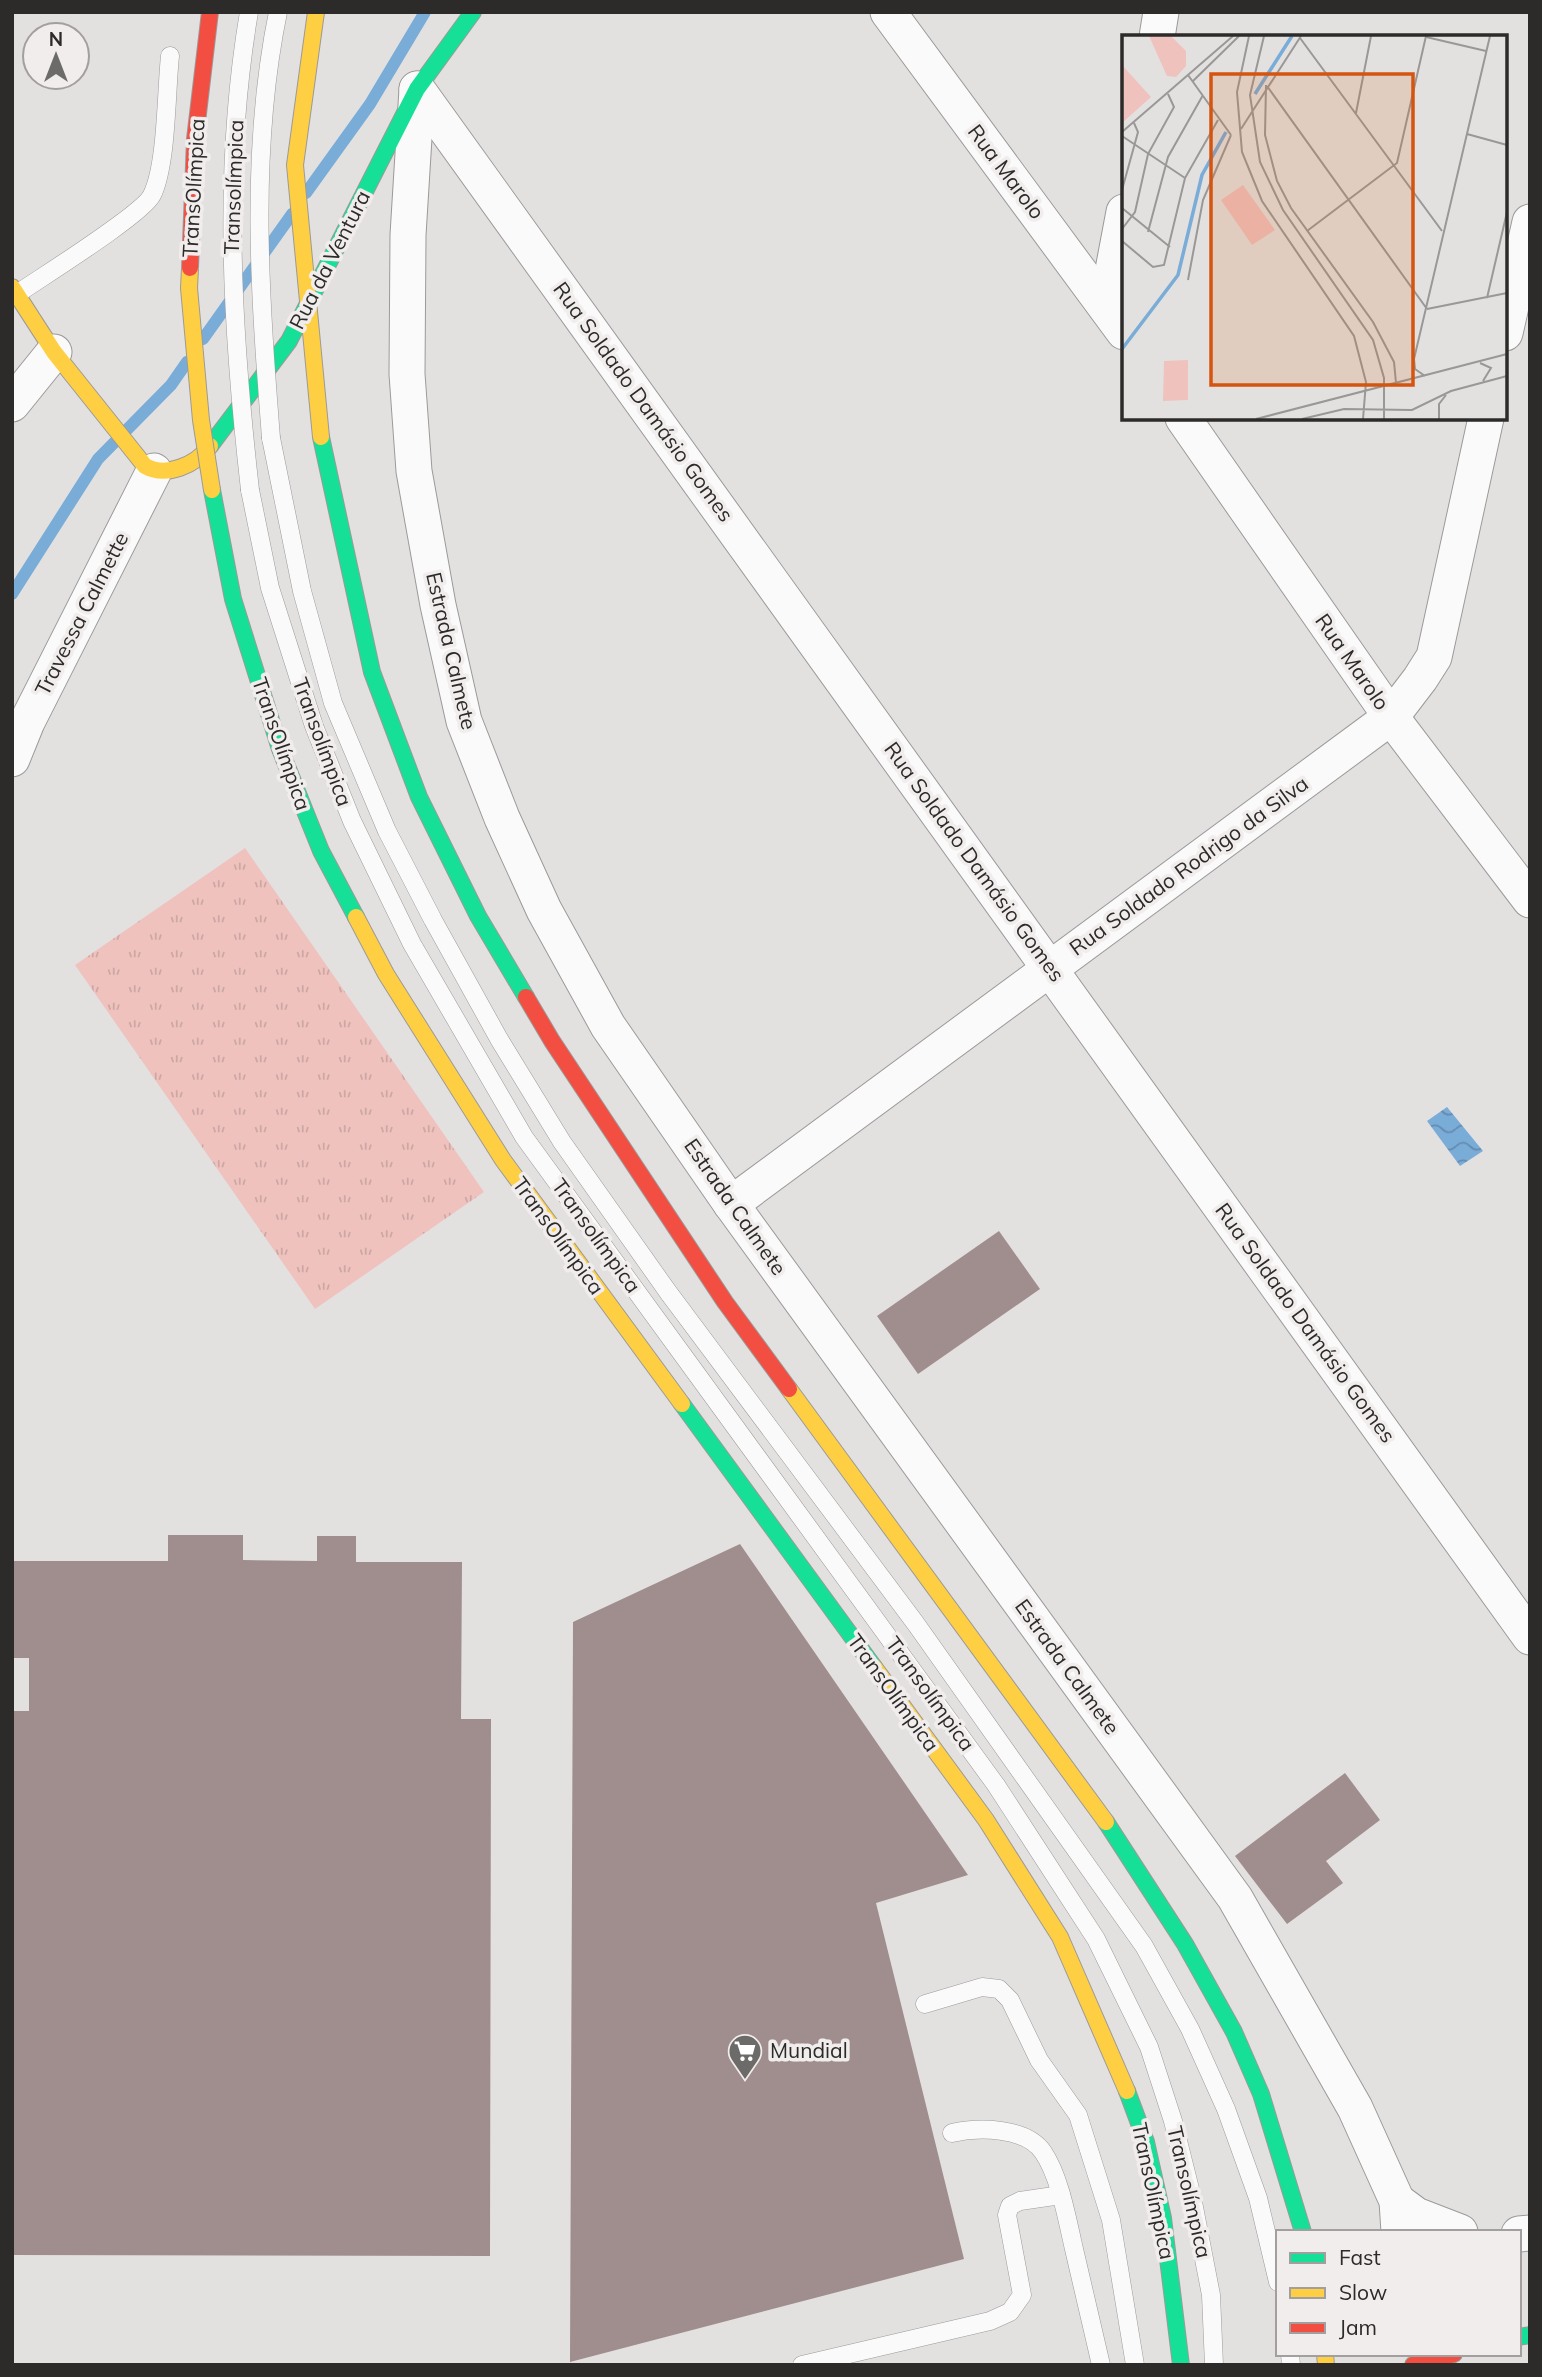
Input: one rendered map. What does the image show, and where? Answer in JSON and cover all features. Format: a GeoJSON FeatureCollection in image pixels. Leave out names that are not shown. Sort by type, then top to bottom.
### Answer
{"type":"FeatureCollection","features":[{"type":"Feature","properties":{"kind":"main road","name":"TransOlímpica"},"geometry":{"type":"LineString","coordinates":[[210,12],[195,139],[190,288],[201,420],[233,599],[280,749],[321,851],[386,974],[503,1160],[986,1820],[1060,1937],[1115,2061],[1146,2142],[1163,2218],[1181,2365]]}},
{"type":"Feature","properties":{"kind":"main road"},"geometry":{"type":"LineString","coordinates":[[316,12],[295,165],[321,438],[372,672],[419,797],[478,916],[552,1041],[725,1302],[1108,1824],[1185,1944],[1234,2032],[1261,2094],[1302,2230]]}},
{"type":"Feature","properties":{"kind":"main road","name":"Rua da Ventura"},"geometry":{"type":"LineString","coordinates":[[146,465],[170,472],[204,454],[289,341],[417,89],[473,12]]}},
{"type":"Feature","properties":{"kind":"main road"},"geometry":{"type":"LineString","coordinates":[[14,290],[54,352],[104,417],[146,465]]}},
{"type":"Feature","properties":{"kind":"main road"},"geometry":{"type":"LineString","coordinates":[[1413,2365],[1447,2356]]}},
{"type":"Feature","properties":{"kind":"street","name":"Rua Marolo"},"geometry":{"type":"LineString","coordinates":[[888,12],[1115,320]]}},
{"type":"Feature","properties":{"kind":"street"},"geometry":{"type":"LineString","coordinates":[[1157,35],[1161,12]]}},
{"type":"Feature","properties":{"kind":"street","name":"Rua Soldado Damásio Gomes"},"geometry":{"type":"LineString","coordinates":[[417,89],[1530,1637]]}},
{"type":"Feature","properties":{"kind":"street","name":"Estrada Calmete"},"geometry":{"type":"LineString","coordinates":[[417,89],[408,235],[408,388],[414,471],[438,605],[464,720],[502,818],[539,898],[608,1026],[731,1204],[1235,1898],[1355,2108],[1398,2217],[1416,2215],[1455,2230]]}},
{"type":"Feature","properties":{"kind":"street"},"geometry":{"type":"LineString","coordinates":[[1507,324],[1530,222]]}},
{"type":"Feature","properties":{"kind":"street"},"geometry":{"type":"LineString","coordinates":[[1115,320],[1122,236]]}},
{"type":"Feature","properties":{"kind":"street"},"geometry":{"type":"LineString","coordinates":[[12,404],[54,352]]}},
{"type":"Feature","properties":{"kind":"street","name":"Rua Marolo"},"geometry":{"type":"LineString","coordinates":[[1184,420],[1391,717],[1530,900]]}},
{"type":"Feature","properties":{"kind":"street","name":"Rua Soldado Rodrigo da Silva"},"geometry":{"type":"LineString","coordinates":[[731,1204],[1391,717],[1434,657],[1486,420]]}},
{"type":"Feature","properties":{"kind":"street","name":"Travessa Calmette"},"geometry":{"type":"LineString","coordinates":[[12,759],[146,465]]}},
{"type":"Feature","properties":{"kind":"lane","name":"Transolímpica"},"geometry":{"type":"LineString","coordinates":[[249,12],[233,155],[231,264],[239,393],[250,490],[270,589],[314,726],[352,821],[412,944],[524,1137],[996,1785],[1096,1939],[1153,2059],[1183,2159],[1211,2295],[1214,2365]]}},
{"type":"Feature","properties":{"kind":"lane","name":"Transolímpica"},"geometry":{"type":"LineString","coordinates":[[278,12],[264,109],[259,192],[261,303],[271,438],[302,591],[333,703],[387,831],[499,1039],[562,1142],[668,1292],[916,1624],[1144,1946],[1190,2029],[1226,2109],[1258,2198],[1276,2273]]}},
{"type":"Feature","properties":{"kind":"lane"},"geometry":{"type":"LineString","coordinates":[[14,290],[126,219],[150,199],[159,176],[170,56]]}},
{"type":"Feature","properties":{"kind":"lane"},"geometry":{"type":"LineString","coordinates":[[925,2004],[982,1987],[999,1989],[1010,2000],[1039,2060],[1078,2115],[1111,2220],[1135,2365]]}},
{"type":"Feature","properties":{"kind":"lane"},"geometry":{"type":"LineString","coordinates":[[952,2133],[988,2129],[1022,2136],[1042,2150],[1061,2195],[1101,2365]]}},
{"type":"Feature","properties":{"kind":"lane"},"geometry":{"type":"LineString","coordinates":[[802,2365],[990,2320],[1010,2312],[1022,2295],[1007,2215],[1010,2206],[1061,2195]]}},
{"type":"Feature","properties":{"kind":"green space"},"geometry":{"type":"Polygon","coordinates":[[[245,848],[484,1192],[315,1309],[75,965],[245,848]]]}},
{"type":"Feature","properties":{"kind":"water"},"geometry":{"type":"Polygon","coordinates":[[[1447,1107],[1483,1151],[1460,1166],[1427,1121],[1447,1107]]]}},
{"type":"Feature","properties":{"kind":"building"},"geometry":{"type":"Polygon","coordinates":[[[999,1231],[1040,1289],[918,1374],[877,1316],[999,1231]]]}},
{"type":"Feature","properties":{"kind":"building"},"geometry":{"type":"Polygon","coordinates":[[[168,1535],[243,1535],[243,1560],[317,1561],[317,1536],[356,1536],[356,1562],[462,1562],[461,1719],[491,1719],[490,2256],[12,2255],[12,1711],[29,1711],[29,1658],[12,1658],[12,1561],[168,1561],[168,1535]]]}},
{"type":"Feature","properties":{"kind":"building","name":"Mundial"},"geometry":{"type":"Polygon","coordinates":[[[740,1544],[968,1875],[876,1903],[964,2259],[570,2362],[573,1622],[740,1544]]]}},
{"type":"Feature","properties":{"kind":"building"},"geometry":{"type":"Polygon","coordinates":[[[1345,1773],[1380,1820],[1326,1861],[1343,1883],[1287,1924],[1235,1856],[1345,1773]]]}},
{"type":"Feature","properties":{"kind":"waterway"},"geometry":{"type":"LineString","coordinates":[[306,193],[370,104],[425,12]]}},
{"type":"Feature","properties":{"kind":"waterway"},"geometry":{"type":"LineString","coordinates":[[203,339],[292,214]]}},
{"type":"Feature","properties":{"kind":"waterway"},"geometry":{"type":"LineString","coordinates":[[12,594],[98,459],[171,385],[187,362]]}},
{"type":"Feature","properties":{"kind":"traffic: fast"},"geometry":{"type":"LineString","coordinates":[[210,446],[289,341],[417,89],[473,12]]}},
{"type":"Feature","properties":{"kind":"traffic: fast"},"geometry":{"type":"LineString","coordinates":[[321,437],[372,672],[419,797],[478,916],[526,997]]}},
{"type":"Feature","properties":{"kind":"traffic: fast"},"geometry":{"type":"LineString","coordinates":[[212,490],[233,599],[280,749],[321,851],[356,917]]}},
{"type":"Feature","properties":{"kind":"traffic: fast"},"geometry":{"type":"LineString","coordinates":[[682,1404],[874,1667]]}},
{"type":"Feature","properties":{"kind":"traffic: fast"},"geometry":{"type":"LineString","coordinates":[[1106,1822],[1185,1944],[1234,2032],[1261,2094],[1302,2230]]}},
{"type":"Feature","properties":{"kind":"traffic: fast"},"geometry":{"type":"LineString","coordinates":[[1127,2091],[1146,2142],[1163,2218],[1181,2365]]}},
{"type":"Feature","properties":{"kind":"traffic: fast"},"geometry":{"type":"LineString","coordinates":[[1521,2337],[1530,2335]]}},
{"type":"Feature","properties":{"kind":"traffic: slow"},"geometry":{"type":"LineString","coordinates":[[316,12],[295,165],[321,437]]}},
{"type":"Feature","properties":{"kind":"traffic: slow"},"geometry":{"type":"LineString","coordinates":[[190,268],[189,288],[201,420],[212,490]]}},
{"type":"Feature","properties":{"kind":"traffic: slow"},"geometry":{"type":"LineString","coordinates":[[12,287],[54,352],[145,466],[162,471],[180,468],[197,459],[210,446]]}},
{"type":"Feature","properties":{"kind":"traffic: slow"},"geometry":{"type":"LineString","coordinates":[[356,917],[386,974],[503,1160],[682,1404]]}},
{"type":"Feature","properties":{"kind":"traffic: slow"},"geometry":{"type":"LineString","coordinates":[[789,1389],[1106,1822]]}},
{"type":"Feature","properties":{"kind":"traffic: slow"},"geometry":{"type":"LineString","coordinates":[[874,1667],[986,1820],[1060,1937],[1127,2091]]}},
{"type":"Feature","properties":{"kind":"traffic: slow"},"geometry":{"type":"LineString","coordinates":[[1325,2356],[1326,2365]]}},
{"type":"Feature","properties":{"kind":"traffic: jam"},"geometry":{"type":"LineString","coordinates":[[190,268],[195,139],[210,12]]}},
{"type":"Feature","properties":{"kind":"traffic: jam"},"geometry":{"type":"LineString","coordinates":[[526,997],[552,1041],[725,1302],[789,1389]]}},
{"type":"Feature","properties":{"kind":"traffic: jam"},"geometry":{"type":"LineString","coordinates":[[1413,2365],[1447,2356]]}},
{"type":"Feature","properties":{"kind":"place","name":"Mundial"},"geometry":{"type":"Point","coordinates":[745,2081]}}]}
